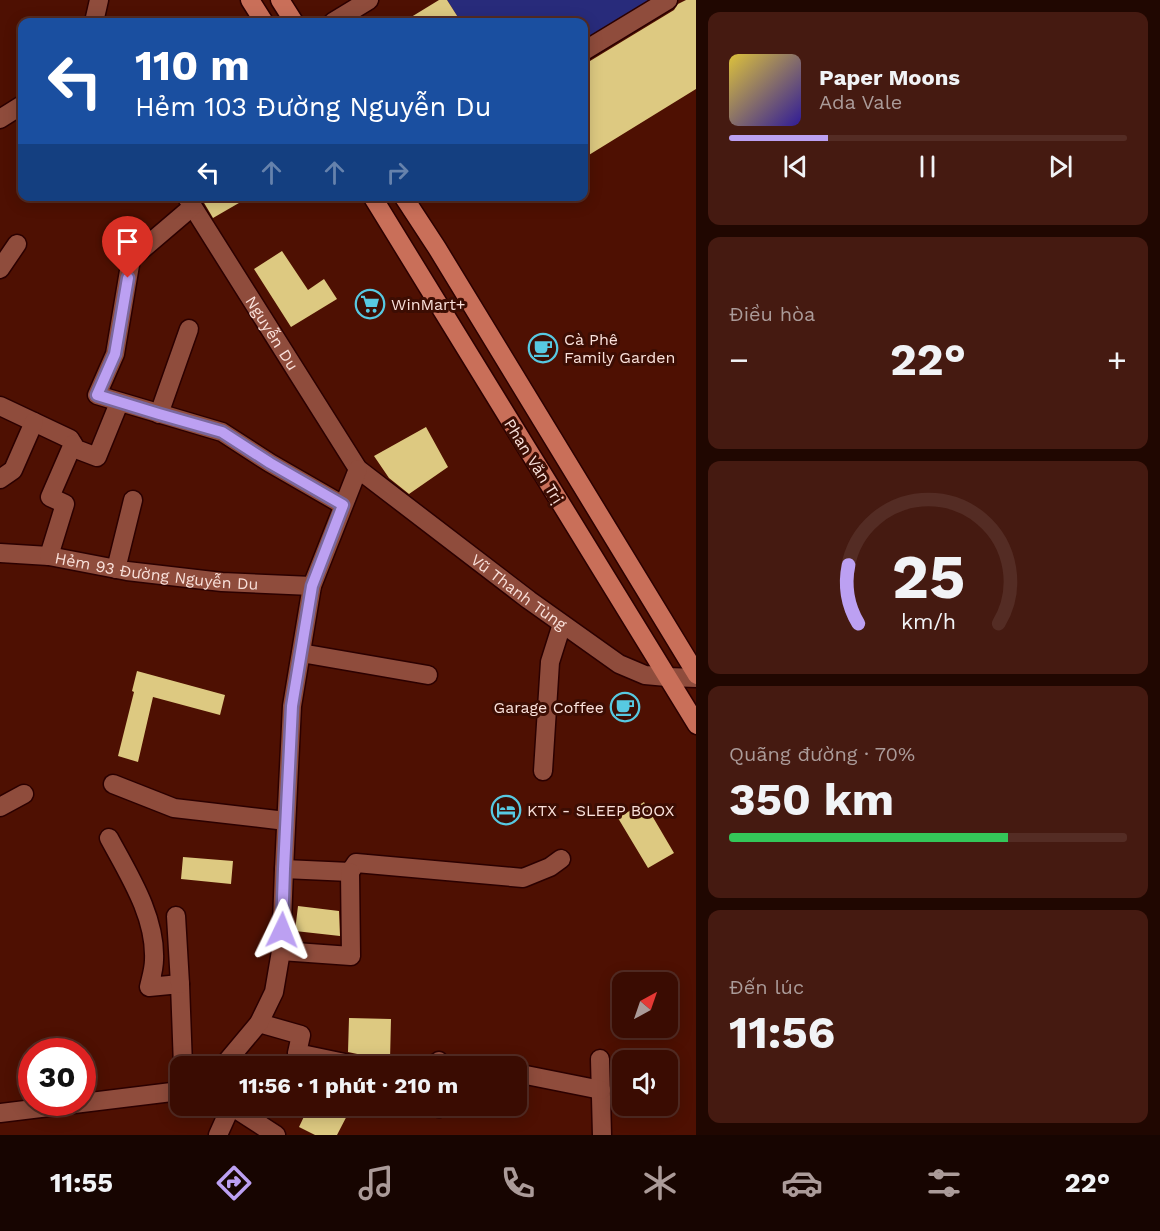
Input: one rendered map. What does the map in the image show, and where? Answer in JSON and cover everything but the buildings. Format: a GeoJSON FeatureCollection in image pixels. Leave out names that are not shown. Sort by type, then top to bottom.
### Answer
{"type":"FeatureCollection","features":[{"type":"Feature","properties":{"kind":"main road"},"geometry":{"type":"LineString","coordinates":[[250,0],[261,18]]}},
{"type":"Feature","properties":{"kind":"main road"},"geometry":{"type":"LineString","coordinates":[[280,0],[291,18]]}},
{"type":"Feature","properties":{"kind":"main road","name":"Phan Văn Trị"},"geometry":{"type":"LineString","coordinates":[[375,201],[696,725]]}},
{"type":"Feature","properties":{"kind":"main road","name":"Phan Văn Trị"},"geometry":{"type":"LineString","coordinates":[[406,201],[696,676]]}},
{"type":"Feature","properties":{"kind":"street"},"geometry":{"type":"LineString","coordinates":[[95,18],[99,0]]}},
{"type":"Feature","properties":{"kind":"street"},"geometry":{"type":"LineString","coordinates":[[340,18],[369,0]]}},
{"type":"Feature","properties":{"kind":"street"},"geometry":{"type":"LineString","coordinates":[[588,49],[668,0]]}},
{"type":"Feature","properties":{"kind":"street"},"geometry":{"type":"LineString","coordinates":[[0,119],[18,108]]}},
{"type":"Feature","properties":{"kind":"street"},"geometry":{"type":"LineString","coordinates":[[189,202],[131,259],[115,354],[97,395],[222,432],[343,505]]}},
{"type":"Feature","properties":{"kind":"street","name":"Nguyễn Du"},"geometry":{"type":"LineString","coordinates":[[189,202],[357,469]]}},
{"type":"Feature","properties":{"kind":"street"},"geometry":{"type":"LineString","coordinates":[[0,269],[17,244]]}},
{"type":"Feature","properties":{"kind":"street"},"geometry":{"type":"LineString","coordinates":[[159,414],[189,329]]}},
{"type":"Feature","properties":{"kind":"street"},"geometry":{"type":"LineString","coordinates":[[0,406],[70,439],[76,449],[97,457],[119,403]]}},
{"type":"Feature","properties":{"kind":"street"},"geometry":{"type":"LineString","coordinates":[[0,479],[13,470],[34,422]]}},
{"type":"Feature","properties":{"kind":"street"},"geometry":{"type":"LineString","coordinates":[[49,556],[65,504],[50,497],[73,444]]}},
{"type":"Feature","properties":{"kind":"street"},"geometry":{"type":"LineString","coordinates":[[231,1056],[259,1023],[274,992],[281,951],[292,706],[300,653],[312,586],[357,469]]}},
{"type":"Feature","properties":{"kind":"street","name":"Vũ Thanh Tùng"},"geometry":{"type":"LineString","coordinates":[[357,469],[529,600],[619,664],[645,675],[696,676]]}},
{"type":"Feature","properties":{"kind":"street"},"geometry":{"type":"LineString","coordinates":[[116,569],[133,500]]}},
{"type":"Feature","properties":{"kind":"street","name":"Hẻm 93 Đường Nguyễn Du"},"geometry":{"type":"LineString","coordinates":[[0,553],[49,556],[116,569],[222,582],[312,586]]}},
{"type":"Feature","properties":{"kind":"street"},"geometry":{"type":"LineString","coordinates":[[543,771],[550,662],[562,624]]}},
{"type":"Feature","properties":{"kind":"street"},"geometry":{"type":"LineString","coordinates":[[300,653],[428,675]]}},
{"type":"Feature","properties":{"kind":"street"},"geometry":{"type":"LineString","coordinates":[[113,784],[174,808],[286,821]]}},
{"type":"Feature","properties":{"kind":"street"},"geometry":{"type":"LineString","coordinates":[[0,807],[24,794]]}},
{"type":"Feature","properties":{"kind":"street"},"geometry":{"type":"LineString","coordinates":[[109,838],[138,893],[152,933],[154,960],[149,987],[180,984]]}},
{"type":"Feature","properties":{"kind":"street"},"geometry":{"type":"LineString","coordinates":[[281,951],[351,956],[350,872],[356,863],[523,878],[550,867],[561,859]]}},
{"type":"Feature","properties":{"kind":"street"},"geometry":{"type":"LineString","coordinates":[[284,869],[350,872]]}},
{"type":"Feature","properties":{"kind":"street"},"geometry":{"type":"LineString","coordinates":[[176,916],[183,1056]]}},
{"type":"Feature","properties":{"kind":"street"},"geometry":{"type":"LineString","coordinates":[[259,1023],[301,1035],[297,1053],[311,1056]]}},
{"type":"Feature","properties":{"kind":"street"},"geometry":{"type":"LineString","coordinates":[[600,1059],[602,1135]]}},
{"type":"Feature","properties":{"kind":"street"},"geometry":{"type":"LineString","coordinates":[[527,1074],[601,1090]]}},
{"type":"Feature","properties":{"kind":"street"},"geometry":{"type":"LineString","coordinates":[[0,1113],[170,1092]]}},
{"type":"Feature","properties":{"kind":"street"},"geometry":{"type":"LineString","coordinates":[[218,1135],[227,1116]]}},
{"type":"Feature","properties":{"kind":"street"},"geometry":{"type":"LineString","coordinates":[[247,1116],[276,1135]]}},
{"type":"Feature","properties":{"kind":"shaded area"},"geometry":{"type":"Polygon","coordinates":[[[447,0],[648,0],[652,7],[588,46],[588,18],[458,18],[447,0]]]}},
{"type":"Feature","properties":{"kind":"place","name":"WinMart+"},"geometry":{"type":"Point","coordinates":[370,304]}},
{"type":"Feature","properties":{"kind":"place","name":"Cà Phê Family Garden"},"geometry":{"type":"Point","coordinates":[543,348]}},
{"type":"Feature","properties":{"kind":"place","name":"Garage Coffee"},"geometry":{"type":"Point","coordinates":[625,707]}},
{"type":"Feature","properties":{"kind":"place","name":"KTX - SLEEP BOOX"},"geometry":{"type":"Point","coordinates":[506,810]}},
{"type":"Feature","properties":{"kind":"route"},"geometry":{"type":"LineString","coordinates":[[128,278],[115,354],[97,395],[222,432],[343,505],[312,586],[292,706],[282,930]]}}]}
